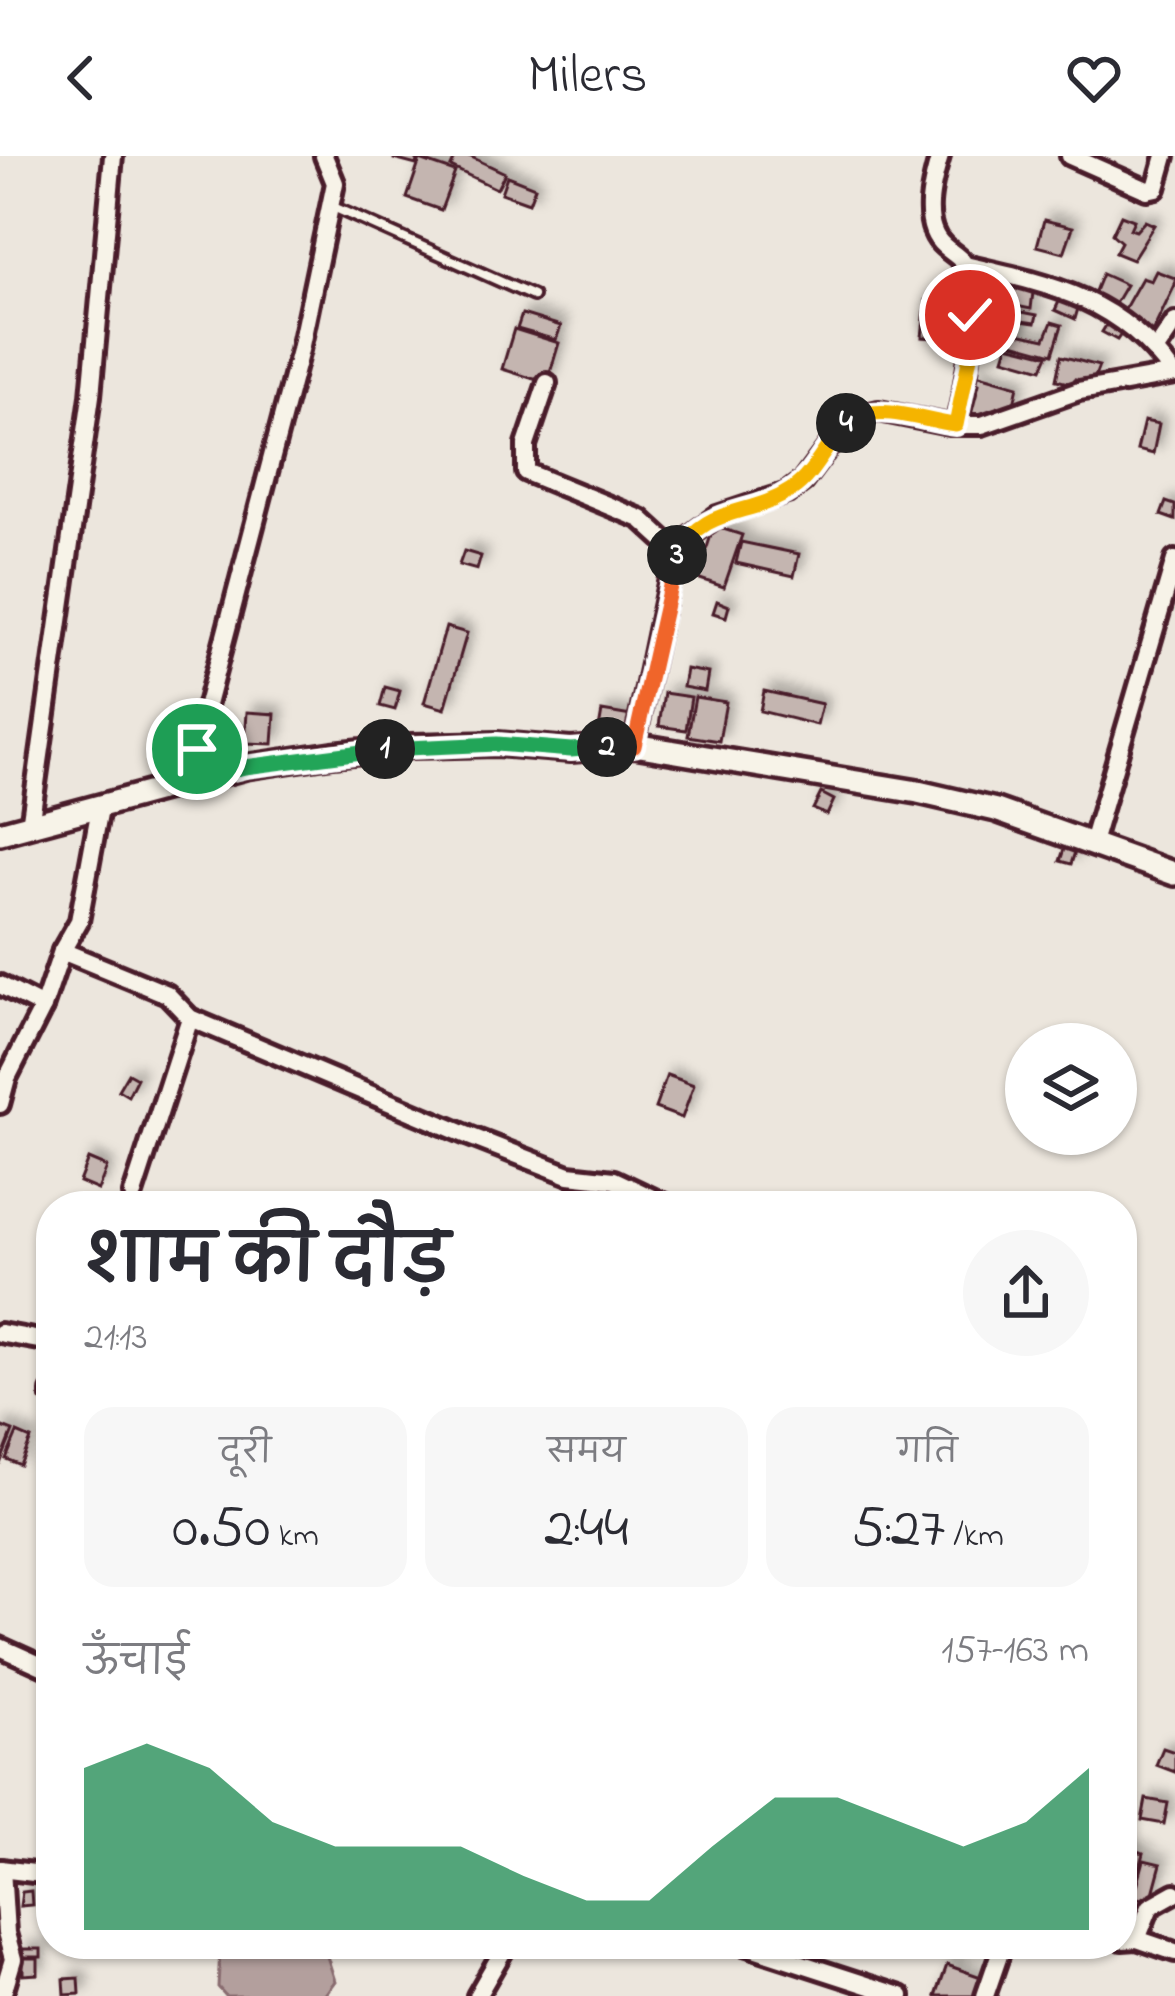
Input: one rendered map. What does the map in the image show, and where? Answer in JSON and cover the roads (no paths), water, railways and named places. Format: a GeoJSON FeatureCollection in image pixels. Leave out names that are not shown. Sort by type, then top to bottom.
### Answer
{"type":"FeatureCollection","features":[{"type":"Feature","properties":{"kind":"street"},"geometry":{"type":"LineString","coordinates":[[29,826],[91,396],[113,156]]}},
{"type":"Feature","properties":{"kind":"street"},"geometry":{"type":"LineString","coordinates":[[940,156],[930,224],[969,275],[970,356],[956,425]]}},
{"type":"Feature","properties":{"kind":"street"},"geometry":{"type":"LineString","coordinates":[[1070,156],[1148,190],[1156,188],[1166,156]]}},
{"type":"Feature","properties":{"kind":"street"},"geometry":{"type":"LineString","coordinates":[[195,779],[202,724],[300,350],[334,183],[326,157]]}},
{"type":"Feature","properties":{"kind":"street"},"geometry":{"type":"LineString","coordinates":[[634,746],[677,553],[699,526],[766,502],[803,481],[850,418],[879,411],[982,425],[1078,392],[1174,374],[1156,350],[1071,291],[965,265]]}},
{"type":"Feature","properties":{"kind":"street"},"geometry":{"type":"LineString","coordinates":[[1156,350],[1175,322]]}},
{"type":"Feature","properties":{"kind":"street"},"geometry":{"type":"LineString","coordinates":[[547,382],[526,445],[526,472],[641,519],[677,553]]}},
{"type":"Feature","properties":{"kind":"street"},"geometry":{"type":"LineString","coordinates":[[1092,843],[1175,560]]}},
{"type":"Feature","properties":{"kind":"street"},"geometry":{"type":"LineString","coordinates":[[0,833],[267,764],[412,746],[497,744],[571,750],[634,746],[918,792],[996,810],[1175,874]]}},
{"type":"Feature","properties":{"kind":"street"},"geometry":{"type":"LineString","coordinates":[[0,1104],[7,1078],[79,921],[100,808]]}},
{"type":"Feature","properties":{"kind":"street"},"geometry":{"type":"LineString","coordinates":[[62,951],[167,994],[190,1018],[469,1136],[569,1175],[614,1180],[637,1191]]}},
{"type":"Feature","properties":{"kind":"street"},"geometry":{"type":"LineString","coordinates":[[0,986],[43,1007]]}},
{"type":"Feature","properties":{"kind":"street"},"geometry":{"type":"LineString","coordinates":[[134,1191],[190,1018]]}},
{"type":"Feature","properties":{"kind":"street"},"geometry":{"type":"LineString","coordinates":[[0,1333],[36,1339]]}},
{"type":"Feature","properties":{"kind":"street"},"geometry":{"type":"LineString","coordinates":[[0,1647],[36,1663]]}},
{"type":"Feature","properties":{"kind":"street"},"geometry":{"type":"LineString","coordinates":[[2,1996],[13,1952],[6,1933],[1,1869],[36,1873]]}},
{"type":"Feature","properties":{"kind":"street"},"geometry":{"type":"LineString","coordinates":[[1137,1928],[1150,1907],[1175,1893]]}},
{"type":"Feature","properties":{"kind":"street"},"geometry":{"type":"LineString","coordinates":[[1137,1942],[1175,1952]]}},
{"type":"Feature","properties":{"kind":"street"},"geometry":{"type":"LineString","coordinates":[[477,1996],[498,1959]]}},
{"type":"Feature","properties":{"kind":"street"},"geometry":{"type":"LineString","coordinates":[[788,1959],[901,1996]]}},
{"type":"Feature","properties":{"kind":"street"},"geometry":{"type":"LineString","coordinates":[[986,1996],[998,1959]]}},
{"type":"Feature","properties":{"kind":"lane"},"geometry":{"type":"LineString","coordinates":[[329,206],[533,296]]}}]}
